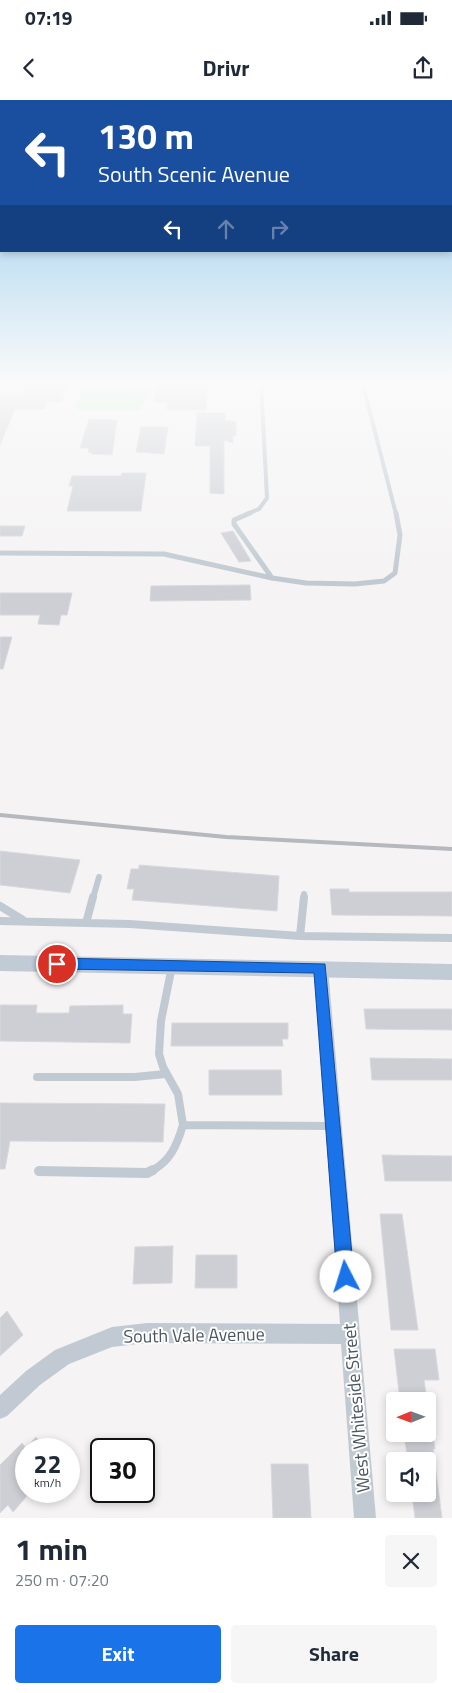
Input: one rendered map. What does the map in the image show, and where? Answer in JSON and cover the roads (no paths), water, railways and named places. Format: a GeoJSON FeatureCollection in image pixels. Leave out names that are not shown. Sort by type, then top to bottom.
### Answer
{"type":"FeatureCollection","features":[{"type":"Feature","properties":{"kind":"main road"},"geometry":{"type":"LineString","coordinates":[[0,963],[452,972]]}},
{"type":"Feature","properties":{"kind":"street","name":"West Whiteside Street"},"geometry":{"type":"LineString","coordinates":[[321,968],[365,1518]]}},
{"type":"Feature","properties":{"kind":"street","name":"South Vale Avenue"},"geometry":{"type":"LineString","coordinates":[[0,1409],[33,1378],[62,1357],[112,1338],[147,1333],[351,1334]]}},
{"type":"Feature","properties":{"kind":"lane"},"geometry":{"type":"LineString","coordinates":[[265,447],[268,498],[259,509],[234,520],[234,524],[272,578]]}},
{"type":"Feature","properties":{"kind":"lane"},"geometry":{"type":"LineString","coordinates":[[0,553],[164,554],[272,578],[355,584],[384,581],[395,573],[400,535],[379,447]]}},
{"type":"Feature","properties":{"kind":"lane"},"geometry":{"type":"LineString","coordinates":[[86,923],[99,877]]}},
{"type":"Feature","properties":{"kind":"lane"},"geometry":{"type":"LineString","coordinates":[[300,936],[304,894]]}},
{"type":"Feature","properties":{"kind":"lane"},"geometry":{"type":"LineString","coordinates":[[0,906],[24,921]]}},
{"type":"Feature","properties":{"kind":"lane"},"geometry":{"type":"LineString","coordinates":[[0,921],[86,923],[300,936],[452,938]]}},
{"type":"Feature","properties":{"kind":"lane"},"geometry":{"type":"LineString","coordinates":[[39,1171],[147,1173],[160,1168],[170,1158],[178,1145],[183,1125],[180,1098],[173,1082],[165,1074],[160,1054],[163,1006],[172,966]]}},
{"type":"Feature","properties":{"kind":"lane"},"geometry":{"type":"LineString","coordinates":[[37,1077],[135,1077],[165,1074]]}},
{"type":"Feature","properties":{"kind":"lane"},"geometry":{"type":"LineString","coordinates":[[183,1125],[334,1126]]}},
{"type":"Feature","properties":{"kind":"railway"},"geometry":{"type":"LineString","coordinates":[[0,815],[226,837],[452,849]]}}]}
